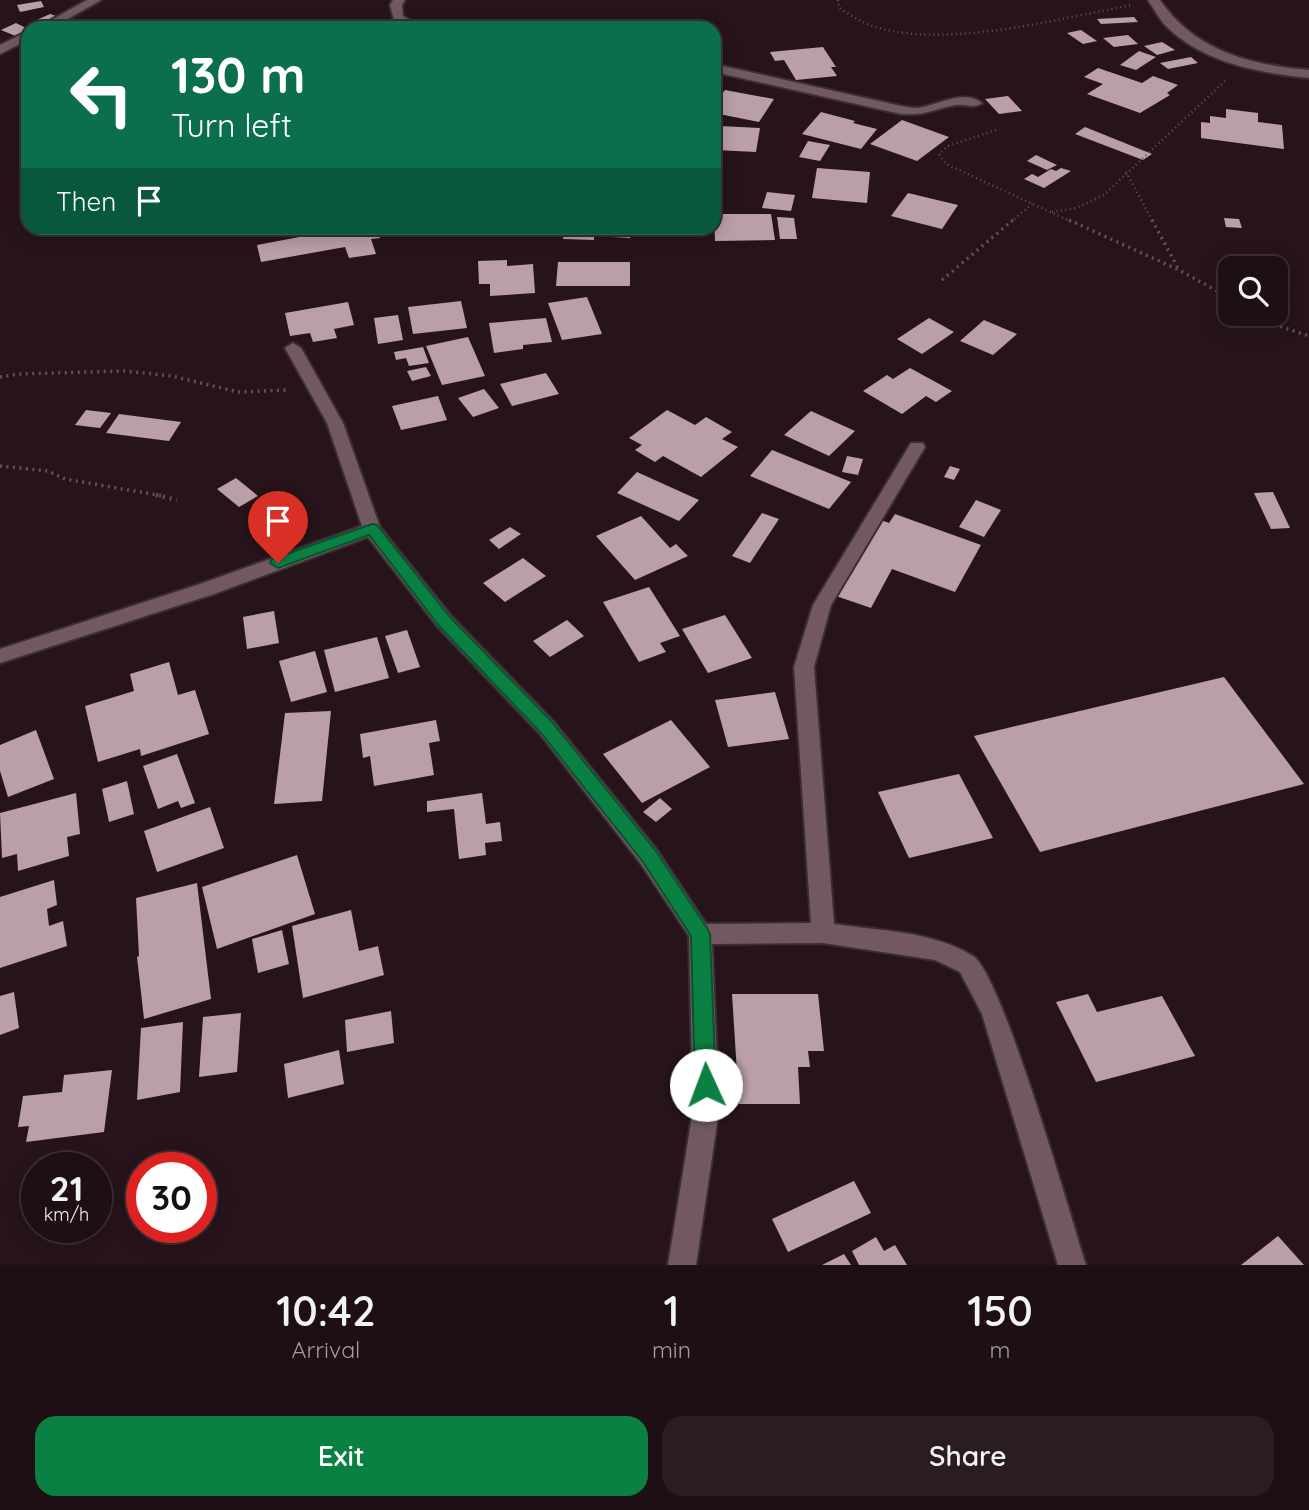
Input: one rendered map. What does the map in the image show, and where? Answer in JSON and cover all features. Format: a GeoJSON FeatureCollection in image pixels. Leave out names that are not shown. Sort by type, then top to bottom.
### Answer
{"type":"FeatureCollection","features":[{"type":"Feature","properties":{"kind":"street"},"geometry":{"type":"LineString","coordinates":[[56,21],[96,0]]}},
{"type":"Feature","properties":{"kind":"street"},"geometry":{"type":"LineString","coordinates":[[400,0],[396,5],[398,18],[404,21]]}},
{"type":"Feature","properties":{"kind":"street"},"geometry":{"type":"LineString","coordinates":[[1154,0],[1172,25],[1206,49],[1245,63],[1309,74]]}},
{"type":"Feature","properties":{"kind":"street"},"geometry":{"type":"LineString","coordinates":[[0,50],[21,39]]}},
{"type":"Feature","properties":{"kind":"street"},"geometry":{"type":"LineString","coordinates":[[721,70],[901,110],[921,112],[957,101],[976,103]]}},
{"type":"Feature","properties":{"kind":"street"},"geometry":{"type":"LineString","coordinates":[[293,348],[335,423],[372,529],[444,621],[547,728],[649,857],[700,934],[706,1110],[681,1265]]}},
{"type":"Feature","properties":{"kind":"street"},"geometry":{"type":"LineString","coordinates":[[823,933],[804,667],[822,605],[917,447]]}},
{"type":"Feature","properties":{"kind":"street"},"geometry":{"type":"LineString","coordinates":[[0,656],[207,589],[372,529]]}},
{"type":"Feature","properties":{"kind":"street"},"geometry":{"type":"LineString","coordinates":[[700,934],[823,933],[938,950],[968,965],[993,1011],[1072,1265]]}},
{"type":"Feature","properties":{"kind":"path"},"geometry":{"type":"LineString","coordinates":[[838,0],[839,8],[867,24],[909,34],[940,35],[1047,23],[1081,13],[1154,0]]}},
{"type":"Feature","properties":{"kind":"path"},"geometry":{"type":"LineString","coordinates":[[1051,212],[1093,201],[1245,63]]}},
{"type":"Feature","properties":{"kind":"path"},"geometry":{"type":"LineString","coordinates":[[996,130],[948,146],[939,155],[946,164],[1180,270],[1218,291]]}},
{"type":"Feature","properties":{"kind":"path"},"geometry":{"type":"LineString","coordinates":[[1126,172],[1180,270]]}},
{"type":"Feature","properties":{"kind":"path"},"geometry":{"type":"LineString","coordinates":[[942,280],[1032,204]]}},
{"type":"Feature","properties":{"kind":"path"},"geometry":{"type":"LineString","coordinates":[[1280,326],[1309,336]]}},
{"type":"Feature","properties":{"kind":"path"},"geometry":{"type":"LineString","coordinates":[[0,377],[18,374],[125,372],[172,376],[238,392],[317,390]]}},
{"type":"Feature","properties":{"kind":"path"},"geometry":{"type":"LineString","coordinates":[[0,466],[48,471],[65,479],[142,491],[177,500]]}},
{"type":"Feature","properties":{"kind":"building"},"geometry":{"type":"Polygon","coordinates":[[[41,1],[44,7],[20,12],[17,5],[41,1]]]}},
{"type":"Feature","properties":{"kind":"building"},"geometry":{"type":"Polygon","coordinates":[[[50,14],[65,19],[61,21],[35,21],[50,14]]]}},
{"type":"Feature","properties":{"kind":"building"},"geometry":{"type":"Polygon","coordinates":[[[1134,17],[1138,22],[1101,24],[1097,19],[1134,17]]]}},
{"type":"Feature","properties":{"kind":"building"},"geometry":{"type":"Polygon","coordinates":[[[16,23],[21,26],[21,36],[18,37],[1,30],[16,23]]]}},
{"type":"Feature","properties":{"kind":"building"},"geometry":{"type":"Polygon","coordinates":[[[1081,30],[1097,41],[1083,44],[1067,33],[1081,30]]]}},
{"type":"Feature","properties":{"kind":"building"},"geometry":{"type":"Polygon","coordinates":[[[1128,35],[1138,44],[1114,47],[1103,38],[1128,35]]]}},
{"type":"Feature","properties":{"kind":"building"},"geometry":{"type":"Polygon","coordinates":[[[1162,42],[1175,50],[1157,55],[1144,46],[1162,42]]]}},
{"type":"Feature","properties":{"kind":"building"},"geometry":{"type":"Polygon","coordinates":[[[823,47],[836,67],[831,67],[837,76],[796,80],[784,60],[775,61],[770,52],[823,47]]]}},
{"type":"Feature","properties":{"kind":"building"},"geometry":{"type":"Polygon","coordinates":[[[1139,51],[1156,57],[1136,70],[1120,65],[1139,51]]]}},
{"type":"Feature","properties":{"kind":"building"},"geometry":{"type":"Polygon","coordinates":[[[1191,57],[1198,63],[1168,69],[1160,63],[1191,57]]]}},
{"type":"Feature","properties":{"kind":"building"},"geometry":{"type":"Polygon","coordinates":[[[1098,68],[1142,83],[1153,76],[1178,85],[1167,93],[1170,95],[1140,113],[1087,94],[1103,84],[1084,77],[1098,68]]]}},
{"type":"Feature","properties":{"kind":"building"},"geometry":{"type":"Polygon","coordinates":[[[725,90],[774,99],[759,122],[721,114],[721,95],[725,90]]]}},
{"type":"Feature","properties":{"kind":"building"},"geometry":{"type":"Polygon","coordinates":[[[1008,96],[1022,111],[999,114],[985,99],[1008,96]]]}},
{"type":"Feature","properties":{"kind":"building"},"geometry":{"type":"Polygon","coordinates":[[[1226,109],[1258,113],[1258,122],[1282,125],[1284,149],[1201,138],[1201,122],[1210,123],[1210,116],[1226,118],[1226,109]]]}},
{"type":"Feature","properties":{"kind":"building"},"geometry":{"type":"Polygon","coordinates":[[[821,112],[877,129],[861,149],[802,134],[821,112]]]}},
{"type":"Feature","properties":{"kind":"building"},"geometry":{"type":"Polygon","coordinates":[[[902,120],[949,137],[917,161],[870,144],[902,120]]]}},
{"type":"Feature","properties":{"kind":"building"},"geometry":{"type":"Polygon","coordinates":[[[721,126],[760,128],[756,152],[721,150],[721,126]]]}},
{"type":"Feature","properties":{"kind":"building"},"geometry":{"type":"Polygon","coordinates":[[[1085,127],[1152,154],[1143,160],[1075,134],[1085,127]]]}},
{"type":"Feature","properties":{"kind":"building"},"geometry":{"type":"Polygon","coordinates":[[[808,141],[830,145],[820,161],[799,157],[808,141]]]}},
{"type":"Feature","properties":{"kind":"building"},"geometry":{"type":"Polygon","coordinates":[[[1036,155],[1057,165],[1047,170],[1027,161],[1036,155]]]}},
{"type":"Feature","properties":{"kind":"building"},"geometry":{"type":"Polygon","coordinates":[[[817,168],[870,172],[867,203],[812,198],[817,168]]]}},
{"type":"Feature","properties":{"kind":"building"},"geometry":{"type":"Polygon","coordinates":[[[1061,168],[1071,171],[1044,188],[1024,179],[1032,174],[1038,177],[1051,169],[1056,171],[1061,168]]]}},
{"type":"Feature","properties":{"kind":"building"},"geometry":{"type":"Polygon","coordinates":[[[767,192],[795,195],[791,211],[762,208],[767,192]]]}},
{"type":"Feature","properties":{"kind":"building"},"geometry":{"type":"Polygon","coordinates":[[[908,193],[958,205],[942,229],[891,216],[908,193]]]}},
{"type":"Feature","properties":{"kind":"building"},"geometry":{"type":"Polygon","coordinates":[[[721,214],[771,214],[775,240],[715,241],[715,235],[721,235],[721,214]]]}},
{"type":"Feature","properties":{"kind":"building"},"geometry":{"type":"Polygon","coordinates":[[[777,217],[794,218],[797,239],[780,239],[777,217]]]}},
{"type":"Feature","properties":{"kind":"building"},"geometry":{"type":"Polygon","coordinates":[[[1224,218],[1239,219],[1242,228],[1226,227],[1224,218]]]}},
{"type":"Feature","properties":{"kind":"building"},"geometry":{"type":"Polygon","coordinates":[[[310,235],[379,235],[380,238],[371,239],[376,254],[349,258],[345,247],[261,262],[257,245],[310,235]]]}},
{"type":"Feature","properties":{"kind":"building"},"geometry":{"type":"Polygon","coordinates":[[[564,235],[630,235],[630,238],[594,236],[594,240],[563,239],[564,235]]]}},
{"type":"Feature","properties":{"kind":"building"},"geometry":{"type":"Polygon","coordinates":[[[507,260],[507,266],[533,264],[535,293],[490,296],[490,284],[479,284],[478,261],[507,260]]]}},
{"type":"Feature","properties":{"kind":"building"},"geometry":{"type":"Polygon","coordinates":[[[558,262],[630,262],[630,286],[556,286],[558,262]]]}},
{"type":"Feature","properties":{"kind":"building"},"geometry":{"type":"Polygon","coordinates":[[[587,297],[602,334],[562,340],[548,303],[587,297]]]}},
{"type":"Feature","properties":{"kind":"building"},"geometry":{"type":"Polygon","coordinates":[[[461,301],[467,328],[413,334],[408,307],[461,301]]]}},
{"type":"Feature","properties":{"kind":"building"},"geometry":{"type":"Polygon","coordinates":[[[348,302],[354,325],[334,329],[337,338],[313,342],[310,333],[290,336],[285,313],[348,302]]]}},
{"type":"Feature","properties":{"kind":"building"},"geometry":{"type":"Polygon","coordinates":[[[398,315],[403,340],[378,344],[374,318],[398,315]]]}},
{"type":"Feature","properties":{"kind":"building"},"geometry":{"type":"Polygon","coordinates":[[[546,318],[552,342],[523,345],[523,349],[494,353],[489,323],[546,318]]]}},
{"type":"Feature","properties":{"kind":"building"},"geometry":{"type":"Polygon","coordinates":[[[929,318],[954,332],[922,354],[897,339],[929,318]]]}},
{"type":"Feature","properties":{"kind":"building"},"geometry":{"type":"Polygon","coordinates":[[[984,320],[1017,334],[993,355],[960,341],[984,320]]]}},
{"type":"Feature","properties":{"kind":"building"},"geometry":{"type":"Polygon","coordinates":[[[468,337],[485,376],[442,385],[426,346],[468,337]]]}},
{"type":"Feature","properties":{"kind":"building"},"geometry":{"type":"Polygon","coordinates":[[[423,347],[429,363],[409,366],[406,358],[396,360],[394,352],[423,347]]]}},
{"type":"Feature","properties":{"kind":"building"},"geometry":{"type":"Polygon","coordinates":[[[426,367],[431,376],[412,381],[407,371],[426,367]]]}},
{"type":"Feature","properties":{"kind":"building"},"geometry":{"type":"Polygon","coordinates":[[[910,368],[952,391],[936,402],[926,396],[902,414],[863,391],[887,375],[893,379],[910,368]]]}},
{"type":"Feature","properties":{"kind":"building"},"geometry":{"type":"Polygon","coordinates":[[[546,373],[559,394],[512,406],[500,384],[546,373]]]}},
{"type":"Feature","properties":{"kind":"building"},"geometry":{"type":"Polygon","coordinates":[[[484,389],[499,408],[473,417],[458,398],[484,389]]]}},
{"type":"Feature","properties":{"kind":"building"},"geometry":{"type":"Polygon","coordinates":[[[438,396],[447,420],[401,430],[392,406],[438,396]]]}},
{"type":"Feature","properties":{"kind":"building"},"geometry":{"type":"Polygon","coordinates":[[[86,410],[111,413],[100,428],[75,425],[86,410]]]}},
{"type":"Feature","properties":{"kind":"building"},"geometry":{"type":"Polygon","coordinates":[[[667,410],[695,425],[706,417],[732,432],[722,439],[738,447],[701,477],[663,456],[655,462],[635,450],[642,445],[629,438],[667,410]]]}},
{"type":"Feature","properties":{"kind":"building"},"geometry":{"type":"Polygon","coordinates":[[[811,411],[855,431],[829,456],[784,435],[811,411]]]}},
{"type":"Feature","properties":{"kind":"building"},"geometry":{"type":"Polygon","coordinates":[[[119,414],[181,422],[169,441],[106,433],[119,414]]]}},
{"type":"Feature","properties":{"kind":"building"},"geometry":{"type":"Polygon","coordinates":[[[772,450],[851,482],[829,509],[750,476],[772,450]]]}},
{"type":"Feature","properties":{"kind":"building"},"geometry":{"type":"Polygon","coordinates":[[[847,456],[863,459],[858,475],[842,472],[847,456]]]}},
{"type":"Feature","properties":{"kind":"building"},"geometry":{"type":"Polygon","coordinates":[[[950,466],[960,469],[954,480],[944,477],[950,466]]]}},
{"type":"Feature","properties":{"kind":"building"},"geometry":{"type":"Polygon","coordinates":[[[637,472],[699,500],[679,521],[617,493],[637,472]]]}},
{"type":"Feature","properties":{"kind":"building"},"geometry":{"type":"Polygon","coordinates":[[[236,478],[258,496],[239,507],[217,489],[236,478]]]}},
{"type":"Feature","properties":{"kind":"building"},"geometry":{"type":"Polygon","coordinates":[[[1273,492],[1290,528],[1271,529],[1254,493],[1273,492]]]}},
{"type":"Feature","properties":{"kind":"building"},"geometry":{"type":"Polygon","coordinates":[[[976,500],[1001,510],[984,537],[959,527],[976,500]]]}},
{"type":"Feature","properties":{"kind":"building"},"geometry":{"type":"Polygon","coordinates":[[[762,513],[779,519],[750,563],[732,556],[762,513]]]}},
{"type":"Feature","properties":{"kind":"building"},"geometry":{"type":"Polygon","coordinates":[[[895,514],[981,545],[955,592],[892,569],[871,608],[836,596],[878,519],[889,523],[895,514]]]}},
{"type":"Feature","properties":{"kind":"building"},"geometry":{"type":"Polygon","coordinates":[[[641,516],[670,548],[676,544],[688,556],[635,580],[596,536],[641,516]]]}},
{"type":"Feature","properties":{"kind":"building"},"geometry":{"type":"Polygon","coordinates":[[[510,527],[521,534],[499,549],[489,540],[510,527]]]}},
{"type":"Feature","properties":{"kind":"building"},"geometry":{"type":"Polygon","coordinates":[[[523,558],[546,576],[505,602],[483,583],[523,558]]]}},
{"type":"Feature","properties":{"kind":"building"},"geometry":{"type":"Polygon","coordinates":[[[649,587],[680,636],[660,643],[666,652],[639,662],[603,602],[649,587]]]}},
{"type":"Feature","properties":{"kind":"building"},"geometry":{"type":"Polygon","coordinates":[[[274,611],[279,643],[247,649],[243,617],[274,611]]]}},
{"type":"Feature","properties":{"kind":"building"},"geometry":{"type":"Polygon","coordinates":[[[725,615],[752,658],[708,673],[682,629],[725,615]]]}},
{"type":"Feature","properties":{"kind":"building"},"geometry":{"type":"Polygon","coordinates":[[[567,620],[584,636],[550,657],[533,641],[567,620]]]}},
{"type":"Feature","properties":{"kind":"building"},"geometry":{"type":"Polygon","coordinates":[[[407,630],[420,667],[398,673],[385,636],[407,630]]]}},
{"type":"Feature","properties":{"kind":"building"},"geometry":{"type":"Polygon","coordinates":[[[377,637],[389,678],[335,692],[324,650],[377,637]]]}},
{"type":"Feature","properties":{"kind":"building"},"geometry":{"type":"Polygon","coordinates":[[[315,651],[327,692],[291,702],[279,661],[315,651]]]}},
{"type":"Feature","properties":{"kind":"building"},"geometry":{"type":"Polygon","coordinates":[[[169,662],[178,695],[195,690],[209,734],[141,756],[140,749],[98,762],[85,706],[134,691],[130,674],[169,662]]]}},
{"type":"Feature","properties":{"kind":"building"},"geometry":{"type":"Polygon","coordinates":[[[1224,677],[1304,784],[1040,852],[974,736],[1224,677]]]}},
{"type":"Feature","properties":{"kind":"building"},"geometry":{"type":"Polygon","coordinates":[[[775,692],[789,739],[728,747],[715,700],[775,692]]]}},
{"type":"Feature","properties":{"kind":"building"},"geometry":{"type":"Polygon","coordinates":[[[331,711],[322,801],[274,804],[285,713],[331,711]]]}},
{"type":"Feature","properties":{"kind":"building"},"geometry":{"type":"Polygon","coordinates":[[[436,720],[440,741],[429,743],[434,775],[374,786],[370,756],[363,758],[360,734],[436,720]]]}},
{"type":"Feature","properties":{"kind":"building"},"geometry":{"type":"Polygon","coordinates":[[[671,720],[710,767],[642,803],[603,754],[671,720]]]}},
{"type":"Feature","properties":{"kind":"building"},"geometry":{"type":"Polygon","coordinates":[[[36,730],[54,779],[8,797],[0,771],[0,745],[36,730]]]}},
{"type":"Feature","properties":{"kind":"building"},"geometry":{"type":"Polygon","coordinates":[[[177,754],[195,803],[181,808],[178,801],[158,809],[143,766],[177,754]]]}},
{"type":"Feature","properties":{"kind":"building"},"geometry":{"type":"Polygon","coordinates":[[[959,774],[993,838],[909,858],[878,792],[959,774]]]}},
{"type":"Feature","properties":{"kind":"building"},"geometry":{"type":"Polygon","coordinates":[[[127,781],[134,814],[109,822],[102,789],[127,781]]]}},
{"type":"Feature","properties":{"kind":"building"},"geometry":{"type":"Polygon","coordinates":[[[76,793],[80,834],[67,837],[69,856],[18,871],[17,854],[2,858],[0,813],[76,793]]]}},
{"type":"Feature","properties":{"kind":"building"},"geometry":{"type":"Polygon","coordinates":[[[482,793],[486,824],[500,822],[502,841],[485,843],[486,855],[459,859],[454,809],[427,812],[427,801],[482,793]]]}},
{"type":"Feature","properties":{"kind":"building"},"geometry":{"type":"Polygon","coordinates":[[[660,798],[672,809],[656,822],[643,812],[660,798]]]}},
{"type":"Feature","properties":{"kind":"building"},"geometry":{"type":"Polygon","coordinates":[[[210,807],[224,848],[157,872],[144,831],[210,807]]]}},
{"type":"Feature","properties":{"kind":"building"},"geometry":{"type":"Polygon","coordinates":[[[297,855],[315,914],[217,949],[202,887],[297,855]]]}},
{"type":"Feature","properties":{"kind":"building"},"geometry":{"type":"Polygon","coordinates":[[[54,880],[57,905],[47,909],[49,926],[63,921],[67,946],[0,968],[0,897],[54,880]]]}},
{"type":"Feature","properties":{"kind":"building"},"geometry":{"type":"Polygon","coordinates":[[[197,883],[211,999],[144,1019],[137,957],[136,898],[197,883]]]}},
{"type":"Feature","properties":{"kind":"building"},"geometry":{"type":"Polygon","coordinates":[[[351,910],[359,951],[378,946],[384,975],[303,998],[292,926],[351,910]]]}},
{"type":"Feature","properties":{"kind":"building"},"geometry":{"type":"Polygon","coordinates":[[[282,930],[289,964],[258,973],[252,939],[282,930]]]}},
{"type":"Feature","properties":{"kind":"building"},"geometry":{"type":"Polygon","coordinates":[[[14,992],[19,1028],[0,1035],[0,996],[14,992]]]}},
{"type":"Feature","properties":{"kind":"building"},"geometry":{"type":"Polygon","coordinates":[[[732,994],[818,994],[824,1051],[808,1051],[810,1067],[798,1067],[800,1104],[739,1104],[732,994]]]}},
{"type":"Feature","properties":{"kind":"building"},"geometry":{"type":"Polygon","coordinates":[[[1088,994],[1097,1012],[1162,996],[1195,1056],[1096,1082],[1056,1002],[1088,994]]]}},
{"type":"Feature","properties":{"kind":"building"},"geometry":{"type":"Polygon","coordinates":[[[391,1011],[394,1043],[347,1052],[345,1020],[391,1011]]]}},
{"type":"Feature","properties":{"kind":"building"},"geometry":{"type":"Polygon","coordinates":[[[241,1013],[237,1072],[199,1077],[203,1017],[241,1013]]]}},
{"type":"Feature","properties":{"kind":"building"},"geometry":{"type":"Polygon","coordinates":[[[183,1022],[180,1092],[137,1100],[141,1028],[183,1022]]]}},
{"type":"Feature","properties":{"kind":"building"},"geometry":{"type":"Polygon","coordinates":[[[339,1050],[344,1084],[288,1098],[284,1064],[339,1050]]]}},
{"type":"Feature","properties":{"kind":"building"},"geometry":{"type":"Polygon","coordinates":[[[112,1070],[104,1132],[26,1142],[29,1126],[18,1127],[23,1096],[62,1092],[64,1075],[112,1070]]]}},
{"type":"Feature","properties":{"kind":"building"},"geometry":{"type":"Polygon","coordinates":[[[854,1181],[871,1213],[788,1252],[772,1219],[854,1181]]]}},
{"type":"Feature","properties":{"kind":"building"},"geometry":{"type":"Polygon","coordinates":[[[1278,1236],[1304,1265],[1241,1265],[1278,1236]]]}},
{"type":"Feature","properties":{"kind":"building"},"geometry":{"type":"Polygon","coordinates":[[[876,1237],[884,1251],[895,1245],[907,1265],[859,1265],[852,1251],[876,1237]]]}},
{"type":"Feature","properties":{"kind":"building"},"geometry":{"type":"Polygon","coordinates":[[[844,1254],[851,1265],[822,1265],[844,1254]]]}},
{"type":"Feature","properties":{"kind":"route"},"geometry":{"type":"LineString","coordinates":[[278,563],[372,529],[444,621],[547,728],[649,857],[700,934],[706,1085]]}}]}
